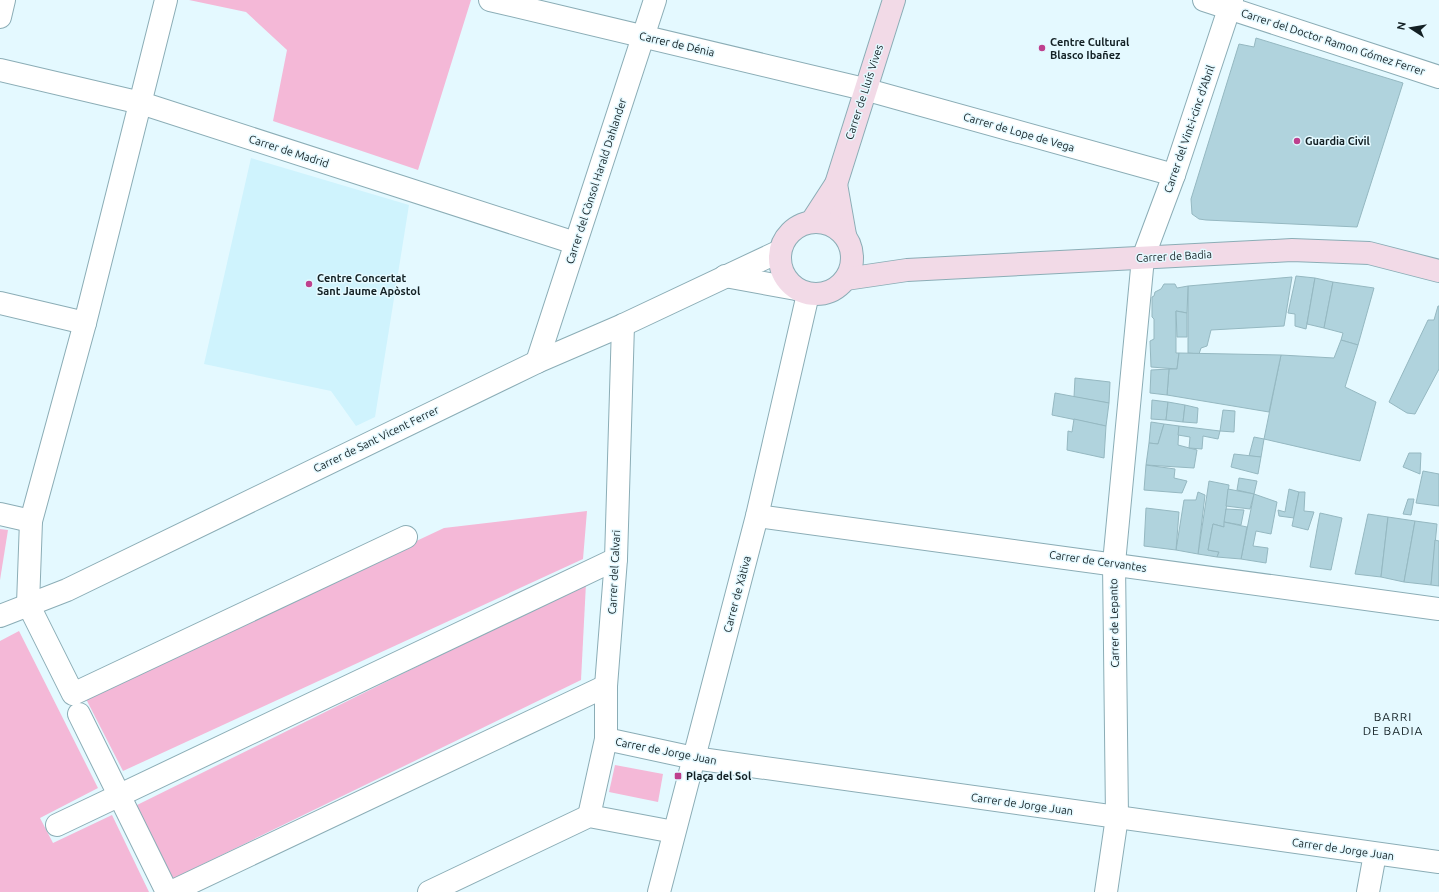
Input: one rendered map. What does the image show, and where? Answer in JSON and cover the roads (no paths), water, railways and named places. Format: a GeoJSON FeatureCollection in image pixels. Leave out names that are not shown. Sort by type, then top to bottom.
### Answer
{"type":"FeatureCollection","features":[{"type":"Feature","properties":{"kind":"street"},"geometry":{"type":"LineString","coordinates":[[0,17],[4,0]]}},
{"type":"Feature","properties":{"kind":"street"},"geometry":{"type":"LineString","coordinates":[[166,0],[85,324],[32,521],[28,604],[73,694],[406,537]]}},
{"type":"Feature","properties":{"kind":"street","name":"Carrer de Dénia"},"geometry":{"type":"LineString","coordinates":[[490,0],[864,89]]}},
{"type":"Feature","properties":{"kind":"street","name":"Carrer del Cònsol Harald Dahlander"},"geometry":{"type":"LineString","coordinates":[[537,362],[656,0]]}},
{"type":"Feature","properties":{"kind":"street","name":"Carrer de Lluís Vives"},"geometry":{"type":"LineString","coordinates":[[812,221],[836,184],[864,89],[894,0]]}},
{"type":"Feature","properties":{"kind":"street","name":"Carrer del Doctor Ramon Gómez Ferrer"},"geometry":{"type":"LineString","coordinates":[[1204,0],[1231,4],[1439,77]]}},
{"type":"Feature","properties":{"kind":"street","name":"Carrer del Vint-i-cinc d'Abril"},"geometry":{"type":"LineString","coordinates":[[1143,258],[1174,175],[1231,4]]}},
{"type":"Feature","properties":{"kind":"street","name":"Carrer de Madrid"},"geometry":{"type":"LineString","coordinates":[[0,70],[141,103],[575,243]]}},
{"type":"Feature","properties":{"kind":"street","name":"Carrer de Lope de Vega"},"geometry":{"type":"LineString","coordinates":[[864,89],[1174,175]]}},
{"type":"Feature","properties":{"kind":"street","name":"Carrer de Lluís Vives"},"geometry":{"type":"LineString","coordinates":[[836,184],[845,235]]}},
{"type":"Feature","properties":{"kind":"street"},"geometry":{"type":"LineString","coordinates":[[725,276],[818,295],[829,293],[846,279],[851,270],[853,259],[849,242],[845,235],[836,227],[824,222],[812,221],[801,225],[792,231],[784,240],[780,251],[782,272],[802,291]]}},
{"type":"Feature","properties":{"kind":"street","name":"Carrer de Badia"},"geometry":{"type":"LineString","coordinates":[[846,279],[907,270],[1292,250],[1369,253],[1439,271]]}},
{"type":"Feature","properties":{"kind":"street","name":"Carrer de Sant Vicent Ferrer"},"geometry":{"type":"LineString","coordinates":[[0,616],[67,590],[537,362],[623,325],[780,251]]}},
{"type":"Feature","properties":{"kind":"street","name":"Carrer de Lepanto"},"geometry":{"type":"LineString","coordinates":[[1106,892],[1117,817],[1114,563],[1143,258]]}},
{"type":"Feature","properties":{"kind":"street","name":"Carrer de Badia"},"geometry":{"type":"LineString","coordinates":[[853,259],[907,270]]}},
{"type":"Feature","properties":{"kind":"street","name":"Carrer de Xàtiva"},"geometry":{"type":"LineString","coordinates":[[659,892],[757,516],[802,291]]}},
{"type":"Feature","properties":{"kind":"street"},"geometry":{"type":"LineString","coordinates":[[0,303],[85,324]]}},
{"type":"Feature","properties":{"kind":"street","name":"Carrer del Calvari"},"geometry":{"type":"LineString","coordinates":[[589,816],[606,739],[606,686],[616,559],[623,325]]}},
{"type":"Feature","properties":{"kind":"street"},"geometry":{"type":"LineString","coordinates":[[0,514],[32,521]]}},
{"type":"Feature","properties":{"kind":"street","name":"Carrer de Cervantes"},"geometry":{"type":"LineString","coordinates":[[757,516],[1114,563],[1439,609]]}},
{"type":"Feature","properties":{"kind":"street"},"geometry":{"type":"LineString","coordinates":[[57,825],[616,559]]}},
{"type":"Feature","properties":{"kind":"street"},"geometry":{"type":"LineString","coordinates":[[171,892],[606,686]]}},
{"type":"Feature","properties":{"kind":"street"},"geometry":{"type":"LineString","coordinates":[[79,714],[118,796],[167,892]]}},
{"type":"Feature","properties":{"kind":"street","name":"Carrer de Jorge Juan"},"geometry":{"type":"LineString","coordinates":[[606,739],[694,758],[1439,862]]}},
{"type":"Feature","properties":{"kind":"street"},"geometry":{"type":"LineString","coordinates":[[429,892],[589,816],[674,832]]}},
{"type":"Feature","properties":{"kind":"street"},"geometry":{"type":"LineString","coordinates":[[1368,892],[1375,854]]}},
{"type":"Feature","properties":{"kind":"place","name":"Centre Cultural Blasco Ibañez"},"geometry":{"type":"Point","coordinates":[1042,48]}},
{"type":"Feature","properties":{"kind":"place","name":"Guardia Civil"},"geometry":{"type":"Point","coordinates":[1297,141]}},
{"type":"Feature","properties":{"kind":"place","name":"Centre Concertat Sant Jaume Apòstol"},"geometry":{"type":"Point","coordinates":[309,284]}},
{"type":"Feature","properties":{"kind":"place","name":"Plaça del Sol"},"geometry":{"type":"Point","coordinates":[678,776]}},
{"type":"Feature","properties":{"kind":"district","name":"BARRI DE BADIA"},"geometry":{"type":"Point","coordinates":[1393,724]}}]}
